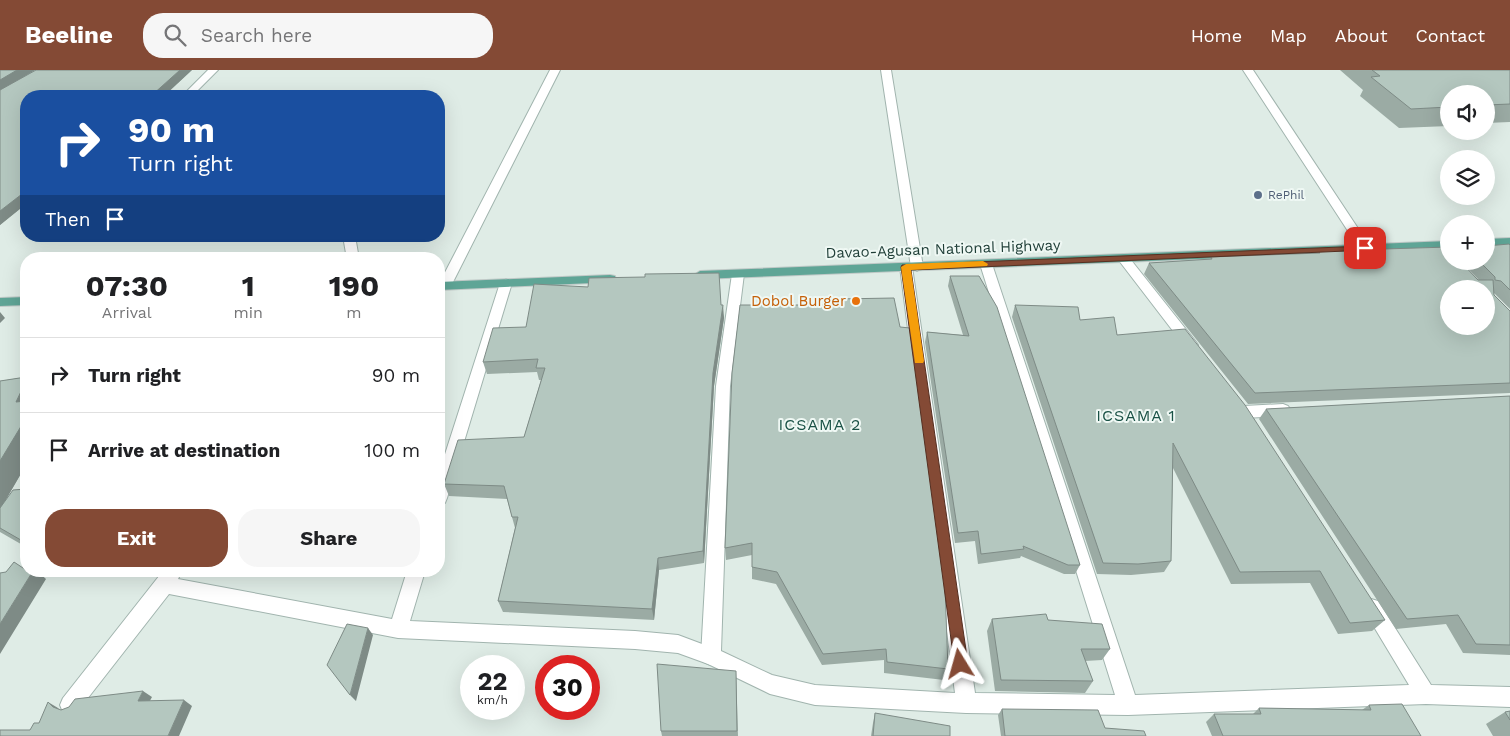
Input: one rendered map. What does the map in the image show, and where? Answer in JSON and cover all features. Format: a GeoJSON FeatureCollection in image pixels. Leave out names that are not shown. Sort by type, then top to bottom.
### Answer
{"type":"FeatureCollection","features":[{"type":"Feature","properties":{"kind":"main road"},"geometry":{"type":"LineString","coordinates":[[1495,243],[1510,242]]}},
{"type":"Feature","properties":{"kind":"main road","name":"Davao-Agusan National Highway"},"geometry":{"type":"LineString","coordinates":[[690,276],[1440,245]]}},
{"type":"Feature","properties":{"kind":"main road"},"geometry":{"type":"LineString","coordinates":[[445,286],[622,278]]}},
{"type":"Feature","properties":{"kind":"main road"},"geometry":{"type":"LineString","coordinates":[[0,302],[20,302]]}},
{"type":"Feature","properties":{"kind":"street"},"geometry":{"type":"LineString","coordinates":[[193,90],[213,70]]}},
{"type":"Feature","properties":{"kind":"street"},"geometry":{"type":"LineString","coordinates":[[445,280],[555,70]]}},
{"type":"Feature","properties":{"kind":"street"},"geometry":{"type":"LineString","coordinates":[[886,70],[966,703]]}},
{"type":"Feature","properties":{"kind":"street"},"geometry":{"type":"LineString","coordinates":[[1248,70],[1365,248]]}},
{"type":"Feature","properties":{"kind":"street"},"geometry":{"type":"LineString","coordinates":[[1435,245],[1440,250]]}},
{"type":"Feature","properties":{"kind":"street"},"geometry":{"type":"LineString","coordinates":[[1123,258],[1202,359]]}},
{"type":"Feature","properties":{"kind":"street"},"geometry":{"type":"LineString","coordinates":[[986,264],[1128,705]]}},
{"type":"Feature","properties":{"kind":"street"},"geometry":{"type":"LineString","coordinates":[[711,656],[723,386],[738,274]]}},
{"type":"Feature","properties":{"kind":"street"},"geometry":{"type":"LineString","coordinates":[[445,479],[506,283]]}},
{"type":"Feature","properties":{"kind":"street"},"geometry":{"type":"LineString","coordinates":[[1232,397],[1255,428]]}},
{"type":"Feature","properties":{"kind":"street"},"geometry":{"type":"LineString","coordinates":[[1244,412],[1293,410]]}},
{"type":"Feature","properties":{"kind":"street"},"geometry":{"type":"LineString","coordinates":[[398,629],[414,577]]}},
{"type":"Feature","properties":{"kind":"street"},"geometry":{"type":"LineString","coordinates":[[70,705],[169,578],[398,629],[635,640],[678,644],[711,656],[770,684],[815,695],[966,703],[1128,705],[1426,694],[1510,696]]}},
{"type":"Feature","properties":{"kind":"street"},"geometry":{"type":"LineString","coordinates":[[1362,594],[1426,694]]}},
{"type":"Feature","properties":{"kind":"building"},"geometry":{"type":"Polygon","coordinates":[[[0,70],[17,70],[0,80],[0,70]]]}},
{"type":"Feature","properties":{"kind":"building"},"geometry":{"type":"Polygon","coordinates":[[[36,70],[180,70],[158,90],[20,90],[20,196],[0,211],[0,90],[36,70]]]}},
{"type":"Feature","properties":{"kind":"building"},"geometry":{"type":"Polygon","coordinates":[[[1372,70],[1510,70],[1510,104],[1495,105],[1495,85],[1440,85],[1440,107],[1411,109],[1371,77],[1380,76],[1372,70]]]}},
{"type":"Feature","properties":{"kind":"building"},"geometry":{"type":"Polygon","coordinates":[[[1495,245],[1510,245],[1510,290],[1501,281],[1495,280],[1495,277],[1488,270],[1495,270],[1495,245]]]}},
{"type":"Feature","properties":{"kind":"building"},"geometry":{"type":"Polygon","coordinates":[[[1440,247],[1440,270],[1469,270],[1478,280],[1440,280],[1440,335],[1495,335],[1495,296],[1510,311],[1510,383],[1255,393],[1149,263],[1212,259],[1211,257],[1320,253],[1318,251],[1440,247]]]}},
{"type":"Feature","properties":{"kind":"building"},"geometry":{"type":"Polygon","coordinates":[[[719,273],[721,305],[723,305],[713,373],[703,551],[658,558],[652,609],[498,601],[518,517],[512,517],[504,486],[445,484],[445,481],[458,440],[524,437],[545,368],[536,368],[538,359],[483,362],[493,328],[526,327],[534,284],[588,287],[589,278],[645,277],[645,274],[719,273]]]}},
{"type":"Feature","properties":{"kind":"building"},"geometry":{"type":"Polygon","coordinates":[[[950,276],[979,276],[997,307],[1080,565],[1068,565],[1023,546],[1024,549],[981,554],[978,531],[958,533],[927,332],[969,336],[950,276]]]}},
{"type":"Feature","properties":{"kind":"building"},"geometry":{"type":"Polygon","coordinates":[[[894,298],[900,327],[910,328],[945,587],[948,669],[887,662],[886,649],[823,654],[777,572],[752,567],[752,543],[725,548],[732,373],[740,305],[838,305],[837,299],[894,298]]]}},
{"type":"Feature","properties":{"kind":"building"},"geometry":{"type":"Polygon","coordinates":[[[1015,305],[1078,307],[1080,320],[1114,317],[1117,335],[1185,329],[1245,405],[1385,620],[1350,623],[1320,571],[1240,572],[1173,443],[1171,561],[1138,564],[1103,563],[1015,305]]]}},
{"type":"Feature","properties":{"kind":"building"},"geometry":{"type":"Polygon","coordinates":[[[20,378],[20,394],[16,402],[20,402],[20,428],[0,461],[0,381],[20,378]]]}},
{"type":"Feature","properties":{"kind":"building"},"geometry":{"type":"Polygon","coordinates":[[[1510,396],[1510,645],[1476,644],[1458,615],[1407,619],[1266,409],[1510,396]]]}},
{"type":"Feature","properties":{"kind":"building"},"geometry":{"type":"Polygon","coordinates":[[[20,489],[20,540],[0,528],[0,508],[13,490],[20,489]]]}},
{"type":"Feature","properties":{"kind":"building"},"geometry":{"type":"Polygon","coordinates":[[[14,562],[20,566],[20,577],[29,577],[0,624],[0,573],[6,572],[14,562]]]}},
{"type":"Feature","properties":{"kind":"building"},"geometry":{"type":"Polygon","coordinates":[[[1046,614],[1048,620],[1102,624],[1110,649],[1081,649],[1093,681],[1001,680],[992,619],[1046,614]]]}},
{"type":"Feature","properties":{"kind":"building"},"geometry":{"type":"Polygon","coordinates":[[[347,624],[368,628],[350,695],[327,665],[347,624]]]}},
{"type":"Feature","properties":{"kind":"building"},"geometry":{"type":"Polygon","coordinates":[[[657,664],[736,671],[737,731],[661,731],[657,664]]]}},
{"type":"Feature","properties":{"kind":"building"},"geometry":{"type":"Polygon","coordinates":[[[143,691],[138,701],[184,700],[168,736],[0,736],[0,730],[30,730],[34,723],[39,723],[48,702],[53,707],[61,710],[69,707],[75,699],[143,691]]]}},
{"type":"Feature","properties":{"kind":"building"},"geometry":{"type":"Polygon","coordinates":[[[1402,704],[1421,736],[1223,736],[1214,714],[1261,714],[1259,708],[1371,710],[1369,705],[1402,704]]]}},
{"type":"Feature","properties":{"kind":"building"},"geometry":{"type":"Polygon","coordinates":[[[1002,709],[1098,710],[1105,728],[1144,731],[1146,736],[1005,736],[1002,709]]]}},
{"type":"Feature","properties":{"kind":"building"},"geometry":{"type":"Polygon","coordinates":[[[1510,711],[1510,720],[1505,712],[1510,711]]]}},
{"type":"Feature","properties":{"kind":"building"},"geometry":{"type":"Polygon","coordinates":[[[875,713],[950,726],[950,736],[873,736],[875,713]]]}},
{"type":"Feature","properties":{"kind":"slow traffic"},"geometry":{"type":"LineString","coordinates":[[919,361],[906,267],[983,264]]}},
{"type":"Feature","properties":{"kind":"place","name":"RePhil"},"geometry":{"type":"Point","coordinates":[1258,195]}},
{"type":"Feature","properties":{"kind":"place","name":"Dobol Burger"},"geometry":{"type":"Point","coordinates":[856,301]}},
{"type":"Feature","properties":{"kind":"district","name":"ICSAMA 1"},"geometry":{"type":"Point","coordinates":[1136,415]}},
{"type":"Feature","properties":{"kind":"district","name":"ICSAMA 2"},"geometry":{"type":"Point","coordinates":[820,424]}},
{"type":"Feature","properties":{"kind":"route"},"geometry":{"type":"LineString","coordinates":[[960,664],[906,267],[1365,248]]}}]}
